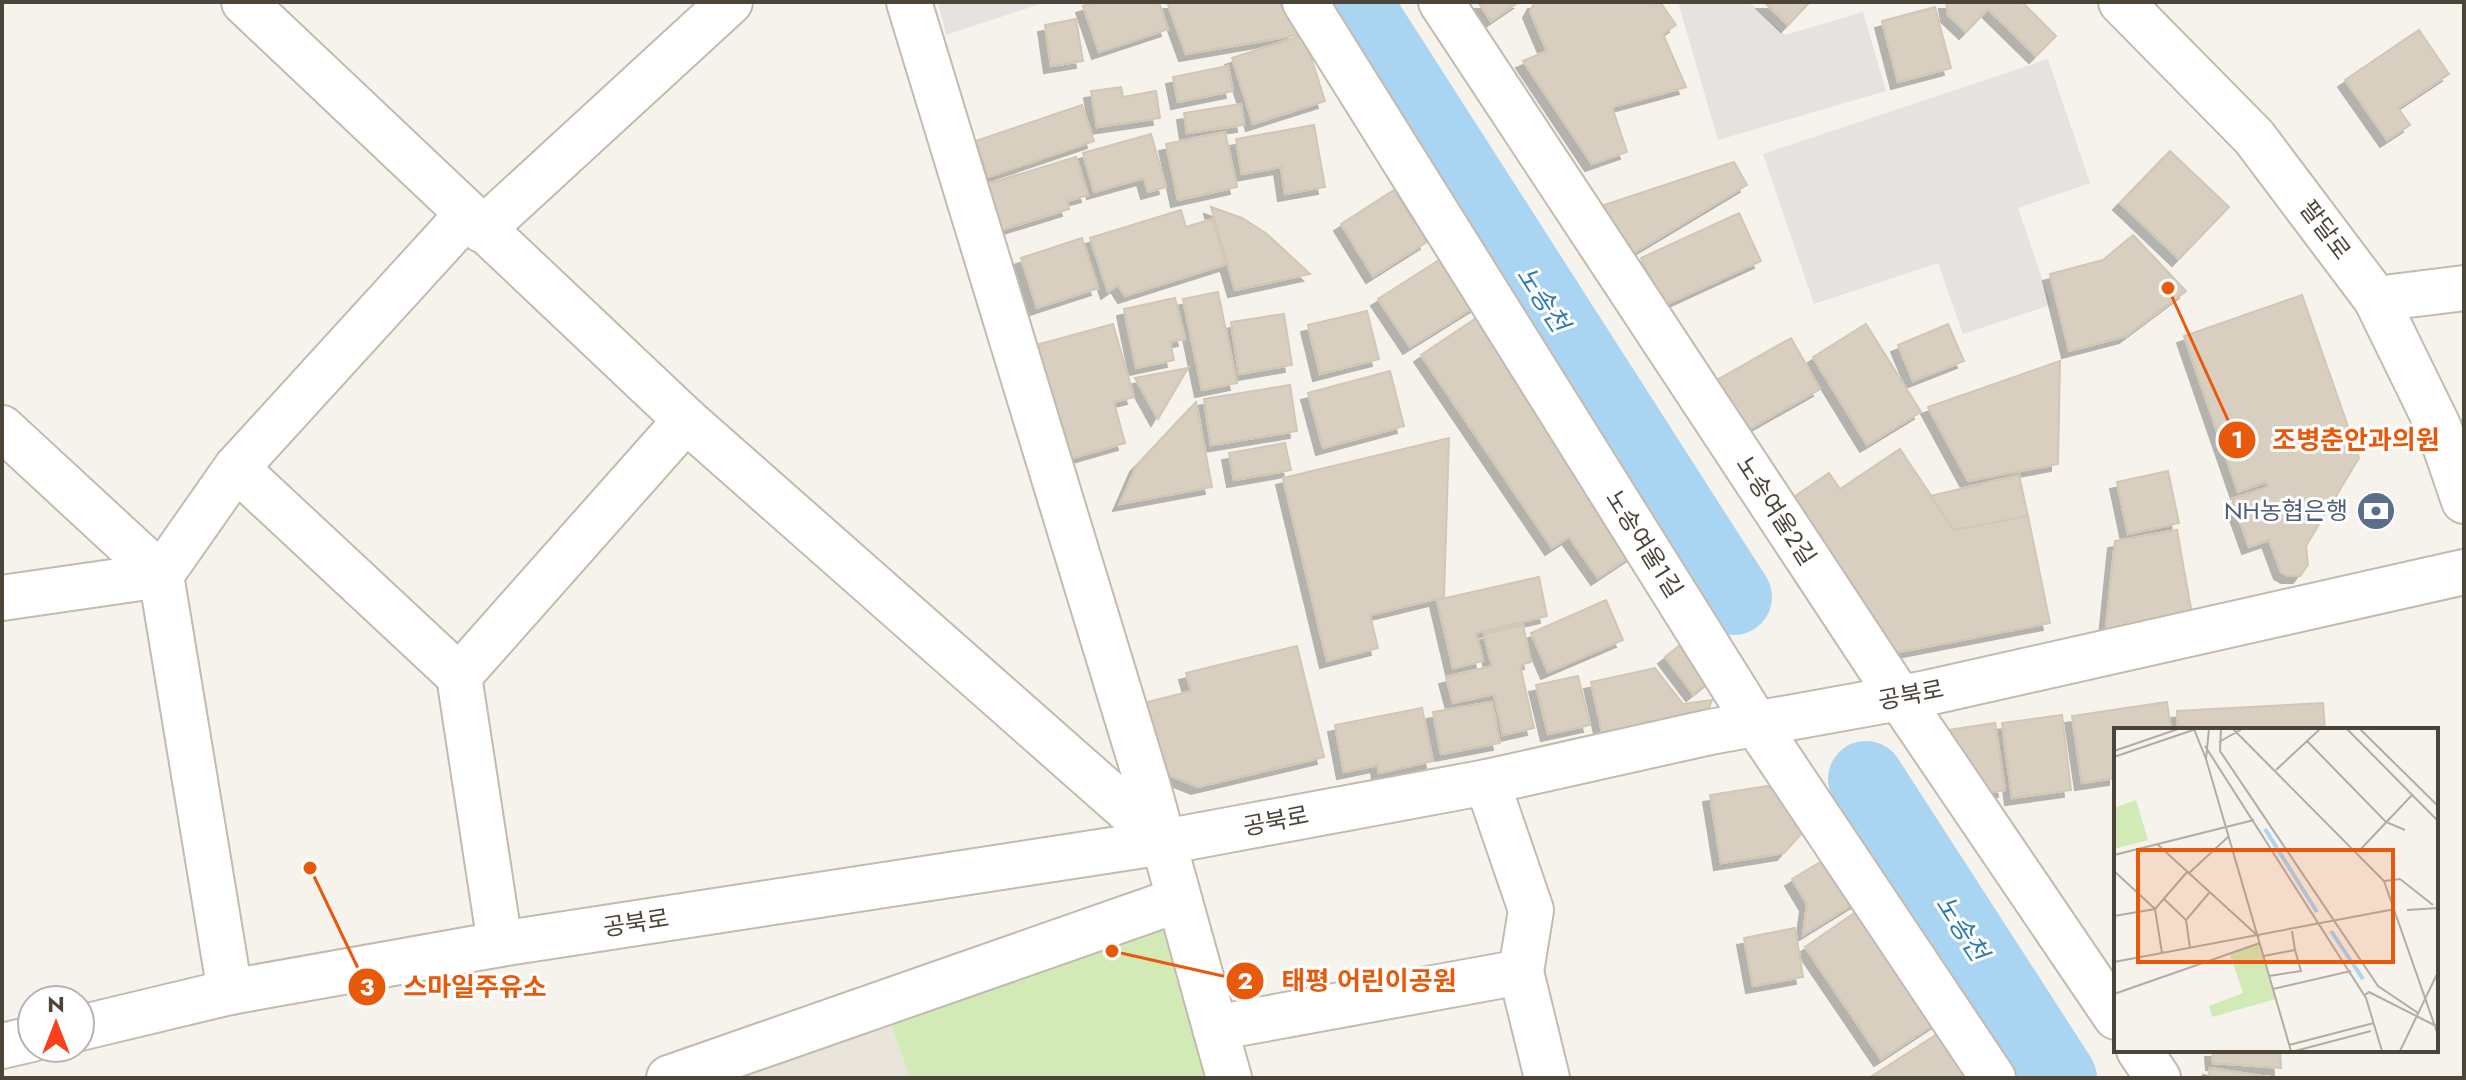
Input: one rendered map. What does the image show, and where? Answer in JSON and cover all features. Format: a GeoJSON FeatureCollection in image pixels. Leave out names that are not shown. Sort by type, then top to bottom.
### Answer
{"type":"FeatureCollection","features":[{"type":"Feature","properties":{"kind":"street"},"geometry":{"type":"LineString","coordinates":[[244,2],[686,420],[1164,842]]}},
{"type":"Feature","properties":{"kind":"street"},"geometry":{"type":"LineString","coordinates":[[2,598],[161,575],[236,468],[475,222],[730,2]]}},
{"type":"Feature","properties":{"kind":"street"},"geometry":{"type":"LineString","coordinates":[[909,2],[1164,842],[1229,1078]]}},
{"type":"Feature","properties":{"kind":"street","name":"노송여울1길"},"geometry":{"type":"LineString","coordinates":[[1305,2],[1757,725],[1993,1078]]}},
{"type":"Feature","properties":{"kind":"street","name":"노송여울2길"},"geometry":{"type":"LineString","coordinates":[[1441,2],[1899,697],[2114,1014]]}},
{"type":"Feature","properties":{"kind":"street","name":"팔달로"},"geometry":{"type":"LineString","coordinates":[[2133,6],[2254,137],[2376,299],[2451,440],[2464,501]]}},
{"type":"Feature","properties":{"kind":"street"},"geometry":{"type":"LineString","coordinates":[[2376,299],[2464,288]]}},
{"type":"Feature","properties":{"kind":"street"},"geometry":{"type":"LineString","coordinates":[[459,676],[686,420]]}},
{"type":"Feature","properties":{"kind":"street"},"geometry":{"type":"LineString","coordinates":[[2,428],[161,575],[230,992]]}},
{"type":"Feature","properties":{"kind":"street"},"geometry":{"type":"LineString","coordinates":[[236,468],[459,676],[500,944]]}},
{"type":"Feature","properties":{"kind":"street","name":"공북로"},"geometry":{"type":"LineString","coordinates":[[96,1024],[230,992],[500,944],[1164,842],[1487,782],[1710,732],[1899,697],[2464,572]]}},
{"type":"Feature","properties":{"kind":"street"},"geometry":{"type":"LineString","coordinates":[[1487,782],[1531,910],[1521,972],[1547,1078]]}},
{"type":"Feature","properties":{"kind":"street"},"geometry":{"type":"LineString","coordinates":[[669,1078],[1178,900]]}},
{"type":"Feature","properties":{"kind":"street"},"geometry":{"type":"LineString","coordinates":[[1215,1028],[1521,972]]}},
{"type":"Feature","properties":{"kind":"street"},"geometry":{"type":"LineString","coordinates":[[2140,1052],[2158,1078]]}},
{"type":"Feature","properties":{"kind":"shaded area"},"geometry":{"type":"Polygon","coordinates":[[[938,2],[1046,2],[946,35],[938,2]]]}},
{"type":"Feature","properties":{"kind":"shaded area"},"geometry":{"type":"Polygon","coordinates":[[[1678,2],[1749,2],[1785,35],[1863,12],[1886,91],[1718,140],[1678,2]]]}},
{"type":"Feature","properties":{"kind":"shaded area"},"geometry":{"type":"Polygon","coordinates":[[[2048,59],[2090,183],[2018,208],[2051,305],[1963,334],[1938,263],[1814,304],[1763,154],[2048,59]]]}},
{"type":"Feature","properties":{"kind":"shaded area"},"geometry":{"type":"Polygon","coordinates":[[[884,1003],[910,1078],[669,1078],[884,1003]]]}},
{"type":"Feature","properties":{"kind":"green space"},"geometry":{"type":"Polygon","coordinates":[[[1178,900],[1229,1078],[910,1078],[884,1003],[1178,900]]]}},
{"type":"Feature","properties":{"kind":"building"},"geometry":{"type":"Polygon","coordinates":[[[1096,2],[1159,2],[1168,29],[1099,52],[1083,6],[1096,2]]]}},
{"type":"Feature","properties":{"kind":"building"},"geometry":{"type":"Polygon","coordinates":[[[1167,2],[1279,2],[1298,35],[1186,54],[1167,2]]]}},
{"type":"Feature","properties":{"kind":"building"},"geometry":{"type":"Polygon","coordinates":[[[1478,2],[1519,2],[1491,21],[1478,2]]]}},
{"type":"Feature","properties":{"kind":"building"},"geometry":{"type":"Polygon","coordinates":[[[1535,2],[1647,2],[1650,6],[1660,2],[1676,25],[1663,34],[1686,87],[1612,107],[1627,152],[1592,164],[1523,61],[1547,51],[1530,11],[1535,2]]]}},
{"type":"Feature","properties":{"kind":"building"},"geometry":{"type":"Polygon","coordinates":[[[1764,2],[1810,2],[1788,25],[1764,2]]]}},
{"type":"Feature","properties":{"kind":"building"},"geometry":{"type":"Polygon","coordinates":[[[1946,2],[2022,2],[2056,36],[2036,56],[1988,9],[1966,32],[1948,15],[1946,2]]]}},
{"type":"Feature","properties":{"kind":"building"},"geometry":{"type":"Polygon","coordinates":[[[1935,7],[1951,68],[1898,82],[1882,21],[1935,7]]]}},
{"type":"Feature","properties":{"kind":"building"},"geometry":{"type":"Polygon","coordinates":[[[1076,19],[1083,61],[1051,66],[1045,25],[1076,19]]]}},
{"type":"Feature","properties":{"kind":"building"},"geometry":{"type":"Polygon","coordinates":[[[2419,30],[2449,74],[2398,108],[2410,125],[2387,140],[2345,80],[2419,30]]]}},
{"type":"Feature","properties":{"kind":"building"},"geometry":{"type":"Polygon","coordinates":[[[1304,35],[1325,101],[1253,124],[1232,58],[1304,35]]]}},
{"type":"Feature","properties":{"kind":"building"},"geometry":{"type":"Polygon","coordinates":[[[1228,66],[1233,91],[1178,102],[1173,77],[1228,66]]]}},
{"type":"Feature","properties":{"kind":"building"},"geometry":{"type":"Polygon","coordinates":[[[1121,87],[1123,97],[1156,91],[1160,118],[1097,127],[1091,91],[1121,87]]]}},
{"type":"Feature","properties":{"kind":"building"},"geometry":{"type":"Polygon","coordinates":[[[1241,104],[1244,125],[1187,133],[1184,113],[1241,104]]]}},
{"type":"Feature","properties":{"kind":"building"},"geometry":{"type":"Polygon","coordinates":[[[1082,105],[1094,141],[988,177],[976,141],[1082,105]]]}},
{"type":"Feature","properties":{"kind":"building"},"geometry":{"type":"Polygon","coordinates":[[[1314,125],[1325,187],[1285,194],[1281,167],[1242,174],[1236,139],[1314,125]]]}},
{"type":"Feature","properties":{"kind":"building"},"geometry":{"type":"Polygon","coordinates":[[[1225,132],[1237,187],[1178,200],[1166,144],[1225,132]]]}},
{"type":"Feature","properties":{"kind":"building"},"geometry":{"type":"Polygon","coordinates":[[[1151,134],[1166,187],[1148,192],[1144,178],[1094,192],[1083,153],[1151,134]]]}},
{"type":"Feature","properties":{"kind":"building"},"geometry":{"type":"Polygon","coordinates":[[[2170,151],[2229,207],[2179,259],[2120,203],[2170,151]]]}},
{"type":"Feature","properties":{"kind":"building"},"geometry":{"type":"Polygon","coordinates":[[[1076,157],[1088,195],[1067,201],[1069,209],[1001,230],[987,184],[1076,157]]]}},
{"type":"Feature","properties":{"kind":"building"},"geometry":{"type":"Polygon","coordinates":[[[1734,162],[1747,185],[1632,254],[1598,207],[1734,162]]]}},
{"type":"Feature","properties":{"kind":"building"},"geometry":{"type":"Polygon","coordinates":[[[1394,190],[1427,242],[1373,276],[1341,224],[1394,190]]]}},
{"type":"Feature","properties":{"kind":"building"},"geometry":{"type":"Polygon","coordinates":[[[1211,207],[1242,218],[1267,234],[1310,274],[1235,290],[1211,207]]]}},
{"type":"Feature","properties":{"kind":"building"},"geometry":{"type":"Polygon","coordinates":[[[1181,210],[1186,227],[1212,219],[1226,264],[1125,296],[1118,285],[1108,292],[1090,238],[1181,210]]]}},
{"type":"Feature","properties":{"kind":"building"},"geometry":{"type":"Polygon","coordinates":[[[1739,213],[1761,261],[1663,306],[1641,258],[1739,213]]]}},
{"type":"Feature","properties":{"kind":"building"},"geometry":{"type":"Polygon","coordinates":[[[2133,235],[2186,291],[2126,336],[2069,351],[2050,274],[2103,260],[2133,235]]]}},
{"type":"Feature","properties":{"kind":"building"},"geometry":{"type":"Polygon","coordinates":[[[1082,238],[1098,288],[1037,308],[1021,258],[1082,238]]]}},
{"type":"Feature","properties":{"kind":"building"},"geometry":{"type":"Polygon","coordinates":[[[1447,255],[1479,304],[1410,347],[1378,299],[1447,255]]]}},
{"type":"Feature","properties":{"kind":"building"},"geometry":{"type":"Polygon","coordinates":[[[1218,292],[1237,383],[1202,390],[1183,299],[1218,292]]]}},
{"type":"Feature","properties":{"kind":"building"},"geometry":{"type":"Polygon","coordinates":[[[2302,295],[2359,458],[2306,546],[2308,565],[2300,576],[2288,576],[2281,572],[2269,540],[2249,547],[2232,499],[2268,487],[2266,482],[2238,492],[2184,336],[2302,295]]]}},
{"type":"Feature","properties":{"kind":"building"},"geometry":{"type":"Polygon","coordinates":[[[1175,298],[1185,339],[1170,342],[1174,360],[1136,368],[1124,309],[1175,298]]]}},
{"type":"Feature","properties":{"kind":"building"},"geometry":{"type":"Polygon","coordinates":[[[1367,311],[1379,359],[1320,374],[1308,325],[1367,311]]]}},
{"type":"Feature","properties":{"kind":"building"},"geometry":{"type":"Polygon","coordinates":[[[1484,313],[1643,548],[1598,578],[1569,537],[1552,548],[1421,355],[1484,313]]]}},
{"type":"Feature","properties":{"kind":"building"},"geometry":{"type":"Polygon","coordinates":[[[1284,314],[1292,365],[1239,374],[1231,322],[1284,314]]]}},
{"type":"Feature","properties":{"kind":"building"},"geometry":{"type":"Polygon","coordinates":[[[1113,324],[1134,397],[1114,402],[1125,443],[1062,461],[1029,347],[1113,324]]]}},
{"type":"Feature","properties":{"kind":"building"},"geometry":{"type":"Polygon","coordinates":[[[1866,324],[1921,412],[1867,445],[1813,357],[1866,324]]]}},
{"type":"Feature","properties":{"kind":"building"},"geometry":{"type":"Polygon","coordinates":[[[1948,324],[1964,361],[1913,381],[1898,345],[1948,324]]]}},
{"type":"Feature","properties":{"kind":"building"},"geometry":{"type":"Polygon","coordinates":[[[1791,338],[1820,389],[1739,435],[1710,384],[1791,338]]]}},
{"type":"Feature","properties":{"kind":"building"},"geometry":{"type":"Polygon","coordinates":[[[2060,361],[2058,464],[1968,481],[1928,407],[2060,361]]]}},
{"type":"Feature","properties":{"kind":"building"},"geometry":{"type":"Polygon","coordinates":[[[1188,368],[1158,419],[1135,378],[1188,368]]]}},
{"type":"Feature","properties":{"kind":"building"},"geometry":{"type":"Polygon","coordinates":[[[1390,371],[1404,426],[1323,448],[1308,393],[1390,371]]]}},
{"type":"Feature","properties":{"kind":"building"},"geometry":{"type":"Polygon","coordinates":[[[1290,385],[1297,431],[1211,445],[1204,399],[1290,385]]]}},
{"type":"Feature","properties":{"kind":"building"},"geometry":{"type":"Polygon","coordinates":[[[1196,402],[1212,487],[1120,504],[1137,465],[1196,402]]]}},
{"type":"Feature","properties":{"kind":"building"},"geometry":{"type":"Polygon","coordinates":[[[1449,438],[1444,597],[1370,615],[1378,648],[1327,661],[1283,478],[1449,438]]]}},
{"type":"Feature","properties":{"kind":"building"},"geometry":{"type":"Polygon","coordinates":[[[1285,443],[1291,470],[1234,480],[1229,453],[1285,443]]]}},
{"type":"Feature","properties":{"kind":"building"},"geometry":{"type":"Polygon","coordinates":[[[1900,449],[1954,530],[2028,516],[2050,623],[1895,653],[1791,499],[1829,473],[1840,489],[1900,449]]]}},
{"type":"Feature","properties":{"kind":"building"},"geometry":{"type":"Polygon","coordinates":[[[2168,471],[2179,523],[2128,534],[2117,482],[2168,471]]]}},
{"type":"Feature","properties":{"kind":"building"},"geometry":{"type":"Polygon","coordinates":[[[2019,475],[2028,516],[1954,530],[1931,496],[2019,475]]]}},
{"type":"Feature","properties":{"kind":"building"},"geometry":{"type":"Polygon","coordinates":[[[2177,530],[2193,620],[2111,634],[2106,628],[2115,541],[2177,530]]]}},
{"type":"Feature","properties":{"kind":"building"},"geometry":{"type":"Polygon","coordinates":[[[1539,577],[1547,616],[1476,633],[1483,661],[1453,668],[1437,600],[1539,577]]]}},
{"type":"Feature","properties":{"kind":"building"},"geometry":{"type":"Polygon","coordinates":[[[1606,600],[1623,640],[1548,672],[1531,633],[1606,600]]]}},
{"type":"Feature","properties":{"kind":"building"},"geometry":{"type":"Polygon","coordinates":[[[1523,625],[1531,662],[1520,665],[1534,728],[1503,735],[1494,694],[1453,703],[1446,677],[1492,666],[1484,634],[1523,625]]]}},
{"type":"Feature","properties":{"kind":"building"},"geometry":{"type":"Polygon","coordinates":[[[1689,638],[1717,675],[1693,694],[1665,657],[1689,638]]]}},
{"type":"Feature","properties":{"kind":"building"},"geometry":{"type":"Polygon","coordinates":[[[1297,646],[1324,757],[1198,787],[1156,770],[1140,704],[1191,691],[1186,673],[1297,646]]]}},
{"type":"Feature","properties":{"kind":"building"},"geometry":{"type":"Polygon","coordinates":[[[1655,668],[1683,704],[1712,700],[1705,718],[1604,741],[1591,682],[1655,668]]]}},
{"type":"Feature","properties":{"kind":"building"},"geometry":{"type":"Polygon","coordinates":[[[1578,676],[1590,725],[1548,734],[1536,685],[1578,676]]]}},
{"type":"Feature","properties":{"kind":"building"},"geometry":{"type":"Polygon","coordinates":[[[1492,702],[1500,743],[1441,754],[1433,712],[1492,702]]]}},
{"type":"Feature","properties":{"kind":"building"},"geometry":{"type":"Polygon","coordinates":[[[2167,702],[2171,728],[2114,728],[2114,778],[2082,783],[2072,716],[2167,702]]]}},
{"type":"Feature","properties":{"kind":"building"},"geometry":{"type":"Polygon","coordinates":[[[2323,703],[2325,728],[2178,728],[2177,711],[2323,703]]]}},
{"type":"Feature","properties":{"kind":"building"},"geometry":{"type":"Polygon","coordinates":[[[1422,708],[1433,761],[1379,773],[1378,765],[1344,772],[1335,725],[1422,708]]]}},
{"type":"Feature","properties":{"kind":"building"},"geometry":{"type":"Polygon","coordinates":[[[2062,715],[2071,790],[2012,798],[2002,723],[2062,715]]]}},
{"type":"Feature","properties":{"kind":"building"},"geometry":{"type":"Polygon","coordinates":[[[1995,723],[2005,790],[1989,793],[1948,730],[1995,723]]]}},
{"type":"Feature","properties":{"kind":"building"},"geometry":{"type":"Polygon","coordinates":[[[1767,786],[1810,811],[1811,823],[1784,853],[1721,863],[1710,795],[1767,786]]]}},
{"type":"Feature","properties":{"kind":"building"},"geometry":{"type":"Polygon","coordinates":[[[1830,856],[1858,901],[1803,935],[1807,904],[1792,879],[1830,856]]]}},
{"type":"Feature","properties":{"kind":"building"},"geometry":{"type":"Polygon","coordinates":[[[1866,905],[1942,1019],[1881,1059],[1805,947],[1866,905]]]}},
{"type":"Feature","properties":{"kind":"building"},"geometry":{"type":"Polygon","coordinates":[[[1795,928],[1803,977],[1753,986],[1744,938],[1795,928]]]}},
{"type":"Feature","properties":{"kind":"building"},"geometry":{"type":"Polygon","coordinates":[[[1942,1031],[1972,1078],[1869,1078],[1942,1031]]]}},
{"type":"Feature","properties":{"kind":"building"},"geometry":{"type":"Polygon","coordinates":[[[2212,1052],[2280,1052],[2281,1068],[2213,1063],[2212,1052]]]}},
{"type":"Feature","properties":{"kind":"building"},"geometry":{"type":"Polygon","coordinates":[[[2210,1068],[2275,1078],[2208,1078],[2210,1068]]]}},
{"type":"Feature","properties":{"kind":"waterway","name":"노송천"},"geometry":{"type":"LineString","coordinates":[[1353,2],[1734,597]]}},
{"type":"Feature","properties":{"kind":"waterway","name":"노송천"},"geometry":{"type":"LineString","coordinates":[[1866,779],[2059,1078]]}},
{"type":"Feature","properties":{"kind":"place","name":"조병춘안과의원"},"geometry":{"type":"Point","coordinates":[2168,288]}},
{"type":"Feature","properties":{"kind":"place","name":"NH농협은행"},"geometry":{"type":"Point","coordinates":[2376,511]}},
{"type":"Feature","properties":{"kind":"place","name":"스마일주유소"},"geometry":{"type":"Point","coordinates":[310,868]}},
{"type":"Feature","properties":{"kind":"place","name":"태평 어린이공원"},"geometry":{"type":"Point","coordinates":[1112,951]}}]}
